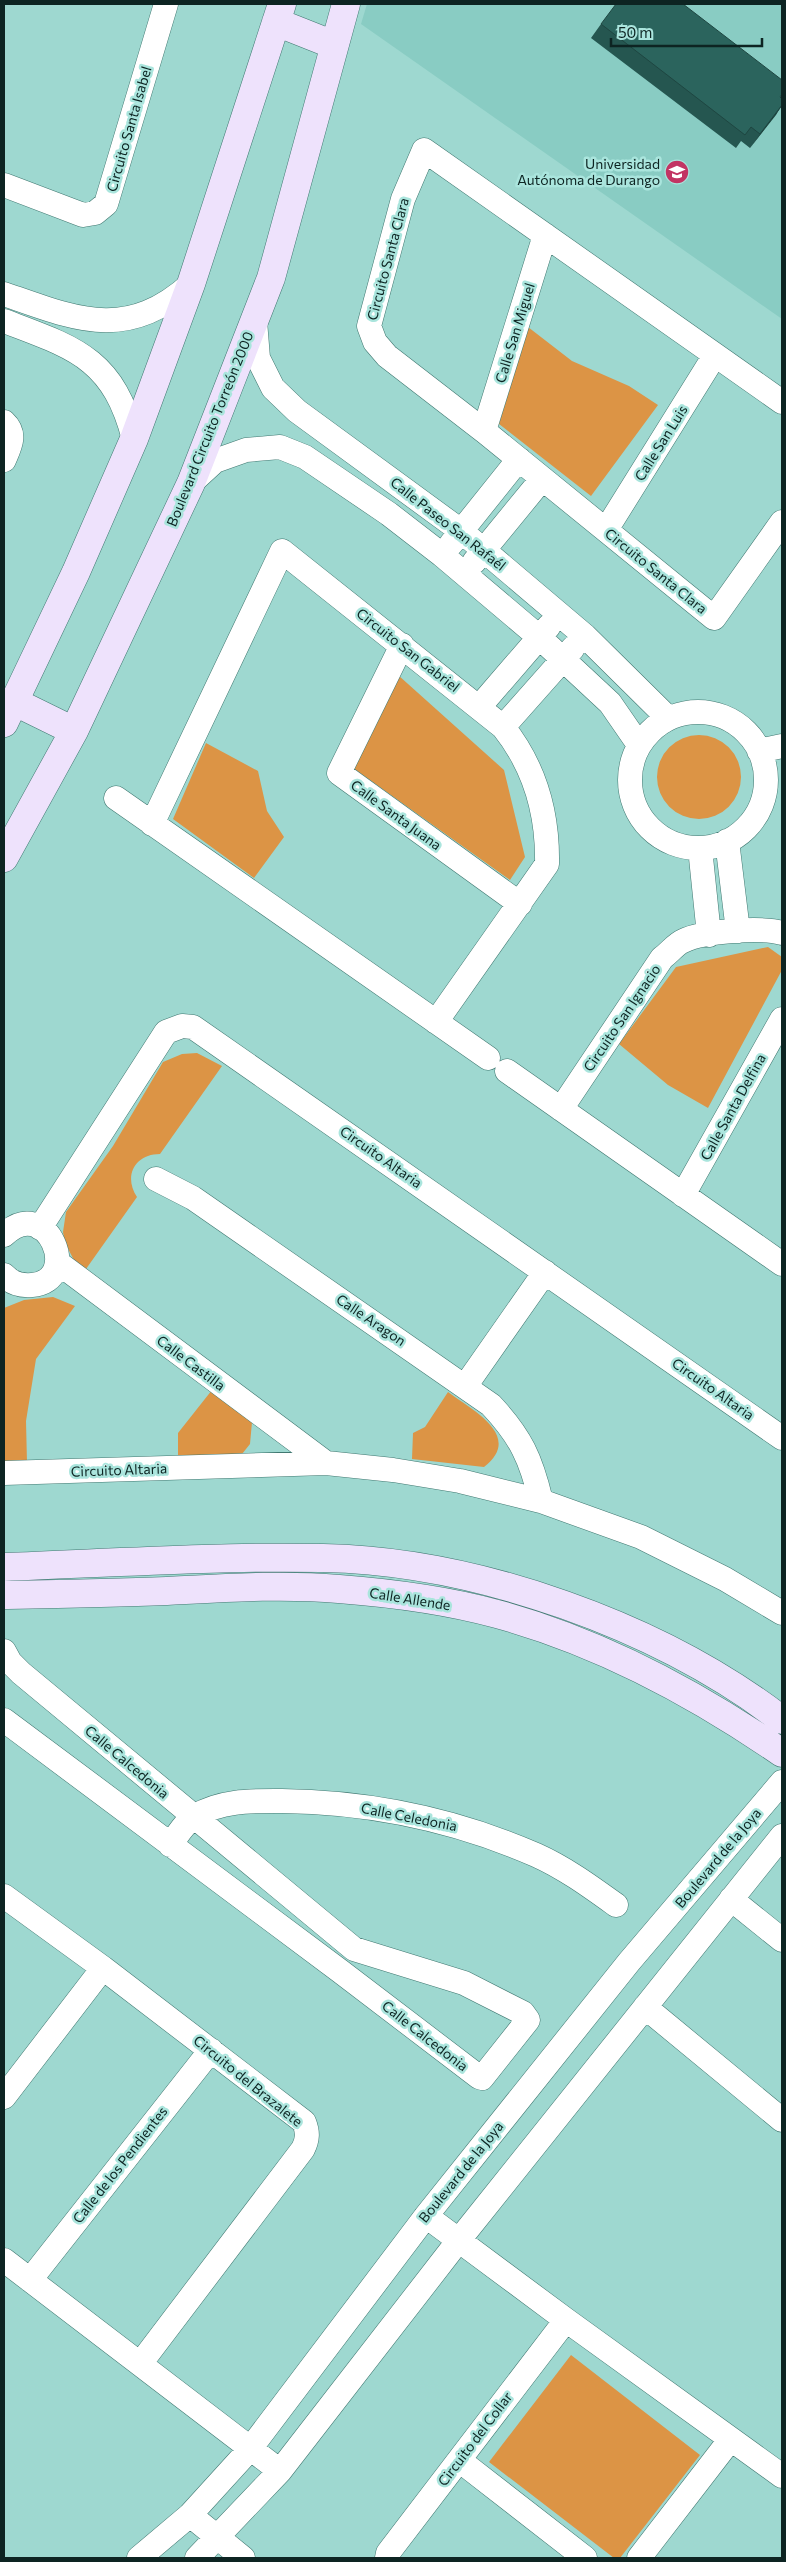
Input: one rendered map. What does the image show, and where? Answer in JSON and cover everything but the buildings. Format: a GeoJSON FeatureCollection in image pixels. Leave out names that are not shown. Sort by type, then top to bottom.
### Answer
{"type":"FeatureCollection","features":[{"type":"Feature","properties":{"kind":"main road","name":"Boulevard Circuito Torreón 2000"},"geometry":{"type":"LineString","coordinates":[[4,858],[74,731],[191,483],[271,278],[346,4]]}},
{"type":"Feature","properties":{"kind":"main road"},"geometry":{"type":"LineString","coordinates":[[74,731],[9,713],[76,572],[134,439],[190,284],[279,13],[334,45]]}},
{"type":"Feature","properties":{"kind":"main road"},"geometry":{"type":"LineString","coordinates":[[4,1567],[324,1558],[415,1566],[508,1586],[590,1614],[656,1644],[714,1674],[782,1720]]}},
{"type":"Feature","properties":{"kind":"main road","name":"Calle Allende"},"geometry":{"type":"LineString","coordinates":[[4,1595],[265,1586],[338,1588],[410,1597],[497,1614],[574,1640],[641,1668],[706,1702],[782,1753]]}},
{"type":"Feature","properties":{"kind":"street","name":"Circuito Santa Isabel"},"geometry":{"type":"LineString","coordinates":[[4,186],[83,215],[95,213],[106,204],[166,4]]}},
{"type":"Feature","properties":{"kind":"street","name":"Circuito Santa Clara"},"geometry":{"type":"LineString","coordinates":[[782,402],[424,150],[403,200],[369,326],[375,342],[387,356],[484,431],[714,618],[782,522]]}},
{"type":"Feature","properties":{"kind":"street","name":"Calle San Miguel"},"geometry":{"type":"LineString","coordinates":[[484,431],[545,235]]}},
{"type":"Feature","properties":{"kind":"street"},"geometry":{"type":"LineString","coordinates":[[4,294],[55,312],[104,321],[129,319],[150,312],[173,299],[190,284]]}},
{"type":"Feature","properties":{"kind":"street"},"geometry":{"type":"LineString","coordinates":[[4,321],[69,346],[91,362],[119,396],[128,415],[134,439]]}},
{"type":"Feature","properties":{"kind":"street","name":"Calle Paseo San Rafaél"},"geometry":{"type":"LineString","coordinates":[[255,321],[258,358],[273,388],[297,411],[461,531],[559,613],[668,718]]}},
{"type":"Feature","properties":{"kind":"street","name":"Calle San Luis"},"geometry":{"type":"LineString","coordinates":[[606,530],[715,356]]}},
{"type":"Feature","properties":{"kind":"street"},"geometry":{"type":"LineString","coordinates":[[4,422],[11,430],[12,437],[4,460]]}},
{"type":"Feature","properties":{"kind":"street","name":"Calle Paseo San Rafaél"},"geometry":{"type":"LineString","coordinates":[[191,483],[215,460],[246,450],[280,447],[305,457],[389,514],[465,573],[564,659],[610,703],[638,745]]}},
{"type":"Feature","properties":{"kind":"street"},"geometry":{"type":"LineString","coordinates":[[442,555],[518,460]]}},
{"type":"Feature","properties":{"kind":"street"},"geometry":{"type":"LineString","coordinates":[[465,573],[542,479]]}},
{"type":"Feature","properties":{"kind":"street","name":"Circuito San Gabriel"},"geometry":{"type":"LineString","coordinates":[[152,824],[282,551],[480,706],[503,727],[528,764],[537,789],[548,834],[547,864],[436,1022]]}},
{"type":"Feature","properties":{"kind":"street"},"geometry":{"type":"LineString","coordinates":[[480,706],[559,613]]}},
{"type":"Feature","properties":{"kind":"street"},"geometry":{"type":"LineString","coordinates":[[503,727],[584,636]]}},
{"type":"Feature","properties":{"kind":"street","name":"Calle Santa Juana"},"geometry":{"type":"LineString","coordinates":[[402,645],[339,773],[520,904]]}},
{"type":"Feature","properties":{"kind":"street"},"geometry":{"type":"LineString","coordinates":[[683,713],[714,713],[741,727],[759,751],[774,776],[765,791],[756,815],[738,834],[728,841],[700,848],[671,843],[648,826],[639,814],[633,801],[630,779],[633,758],[638,745],[652,729],[668,718],[683,713]]}},
{"type":"Feature","properties":{"kind":"street"},"geometry":{"type":"LineString","coordinates":[[759,751],[782,746]]}},
{"type":"Feature","properties":{"kind":"street"},"geometry":{"type":"LineString","coordinates":[[116,798],[782,1264]]}},
{"type":"Feature","properties":{"kind":"street"},"geometry":{"type":"LineString","coordinates":[[728,841],[738,931]]}},
{"type":"Feature","properties":{"kind":"street"},"geometry":{"type":"LineString","coordinates":[[700,848],[709,935]]}},
{"type":"Feature","properties":{"kind":"street","name":"Circuito San Ignacio"},"geometry":{"type":"LineString","coordinates":[[562,1109],[662,958],[683,941],[738,931],[770,929],[782,933]]}},
{"type":"Feature","properties":{"kind":"street","name":"Calle Santa Delfina"},"geometry":{"type":"LineString","coordinates":[[683,1195],[782,1019]]}},
{"type":"Feature","properties":{"kind":"street","name":"Circuito Altaria"},"geometry":{"type":"LineString","coordinates":[[40,1228],[166,1032],[182,1026],[194,1027],[782,1438]]}},
{"type":"Feature","properties":{"kind":"street","name":"Calle Aragon"},"geometry":{"type":"LineString","coordinates":[[156,1179],[194,1198],[491,1404],[511,1426],[532,1466],[541,1501]]}},
{"type":"Feature","properties":{"kind":"street"},"geometry":{"type":"LineString","coordinates":[[4,1278],[15,1284],[36,1285],[46,1280],[53,1272],[57,1262],[55,1242],[40,1228],[31,1225],[7,1229]]}},
{"type":"Feature","properties":{"kind":"street","name":"Calle Castilla"},"geometry":{"type":"LineString","coordinates":[[57,1262],[326,1463]]}},
{"type":"Feature","properties":{"kind":"street"},"geometry":{"type":"LineString","coordinates":[[466,1385],[546,1272]]}},
{"type":"Feature","properties":{"kind":"street","name":"Circuito Altaria"},"geometry":{"type":"LineString","coordinates":[[4,1473],[326,1463],[393,1470],[460,1481],[541,1501],[641,1537],[780,1609]]}},
{"type":"Feature","properties":{"kind":"street","name":"Calle Calcedonia"},"geometry":{"type":"LineString","coordinates":[[4,1651],[10,1662],[20,1673],[354,1950],[464,1983],[523,2013],[528,2020],[480,2078],[4,1720]]}},
{"type":"Feature","properties":{"kind":"street","name":"Boulevard de la Joya"},"geometry":{"type":"LineString","coordinates":[[139,2558],[190,2515],[250,2449],[426,2216],[629,1962],[782,1782]]}},
{"type":"Feature","properties":{"kind":"street","name":"Calle Celedonia"},"geometry":{"type":"LineString","coordinates":[[170,1845],[192,1817],[210,1808],[247,1800],[313,1801],[392,1811],[461,1827],[537,1855],[581,1880],[616,1905]]}},
{"type":"Feature","properties":{"kind":"street"},"geometry":{"type":"LineString","coordinates":[[197,2558],[280,2471],[459,2240],[782,1836]]}},
{"type":"Feature","properties":{"kind":"street","name":"Circuito del Brazalete"},"geometry":{"type":"LineString","coordinates":[[4,1896],[211,2050],[304,2122],[307,2130],[306,2142],[140,2364]]}},
{"type":"Feature","properties":{"kind":"street"},"geometry":{"type":"LineString","coordinates":[[731,1899],[782,1940]]}},
{"type":"Feature","properties":{"kind":"street"},"geometry":{"type":"LineString","coordinates":[[340,1971],[354,1950]]}},
{"type":"Feature","properties":{"kind":"street"},"geometry":{"type":"LineString","coordinates":[[4,2097],[103,1968]]}},
{"type":"Feature","properties":{"kind":"street"},"geometry":{"type":"LineString","coordinates":[[645,2007],[782,2120]]}},
{"type":"Feature","properties":{"kind":"street","name":"Calle de los Pendientes"},"geometry":{"type":"LineString","coordinates":[[30,2280],[211,2050]]}},
{"type":"Feature","properties":{"kind":"street"},"geometry":{"type":"LineString","coordinates":[[426,2216],[730,2440],[782,2476]]}},
{"type":"Feature","properties":{"kind":"street"},"geometry":{"type":"LineString","coordinates":[[4,2260],[280,2471]]}},
{"type":"Feature","properties":{"kind":"street","name":"Circuito del Collar"},"geometry":{"type":"LineString","coordinates":[[387,2558],[388,2553],[566,2320]]}},
{"type":"Feature","properties":{"kind":"street"},"geometry":{"type":"LineString","coordinates":[[639,2558],[730,2440]]}},
{"type":"Feature","properties":{"kind":"street"},"geometry":{"type":"LineString","coordinates":[[458,2460],[585,2558]]}},
{"type":"Feature","properties":{"kind":"street"},"geometry":{"type":"LineString","coordinates":[[190,2515],[243,2558]]}},
{"type":"Feature","properties":{"kind":"shaded area","name":"Universidad Autónoma de Durango"},"geometry":{"type":"Polygon","coordinates":[[[367,4],[782,4],[782,319],[361,24],[367,4]]]}},
{"type":"Feature","properties":{"kind":"shaded area"},"geometry":{"type":"Polygon","coordinates":[[[528,327],[572,361],[629,386],[658,405],[591,496],[499,424],[528,327]]]}},
{"type":"Feature","properties":{"kind":"shaded area"},"geometry":{"type":"Polygon","coordinates":[[[398,675],[504,770],[525,857],[510,880],[353,768],[398,675]]]}},
{"type":"Feature","properties":{"kind":"shaded area"},"geometry":{"type":"Polygon","coordinates":[[[699,735],[715,738],[729,747],[738,761],[741,777],[738,793],[729,807],[715,816],[699,819],[683,816],[669,807],[660,793],[657,777],[660,761],[669,747],[683,738],[699,735]]]}},
{"type":"Feature","properties":{"kind":"shaded area"},"geometry":{"type":"Polygon","coordinates":[[[206,743],[258,771],[267,811],[284,837],[254,878],[173,819],[206,743]]]}},
{"type":"Feature","properties":{"kind":"shaded area"},"geometry":{"type":"Polygon","coordinates":[[[768,947],[782,957],[782,970],[708,1108],[668,1085],[619,1044],[676,967],[768,947]]]}},
{"type":"Feature","properties":{"kind":"shaded area"},"geometry":{"type":"Polygon","coordinates":[[[197,1053],[222,1066],[160,1154],[151,1155],[138,1162],[134,1168],[131,1181],[137,1197],[86,1269],[75,1262],[65,1243],[63,1232],[66,1212],[113,1146],[163,1062],[182,1054],[197,1053]]]}},
{"type":"Feature","properties":{"kind":"shaded area"},"geometry":{"type":"Polygon","coordinates":[[[53,1297],[75,1306],[36,1359],[26,1421],[27,1463],[4,1463],[4,1308],[24,1300],[53,1297]]]}},
{"type":"Feature","properties":{"kind":"shaded area"},"geometry":{"type":"Polygon","coordinates":[[[212,1390],[252,1422],[250,1444],[238,1459],[178,1461],[178,1433],[212,1390]]]}},
{"type":"Feature","properties":{"kind":"shaded area"},"geometry":{"type":"Polygon","coordinates":[[[448,1392],[480,1415],[497,1434],[499,1445],[495,1456],[484,1467],[412,1459],[413,1433],[425,1427],[448,1392]]]}},
{"type":"Feature","properties":{"kind":"shaded area"},"geometry":{"type":"Polygon","coordinates":[[[571,2355],[700,2455],[620,2558],[614,2558],[489,2462],[571,2355]]]}},
{"type":"Feature","properties":{"kind":"place","name":"Universidad Autónoma de Durango"},"geometry":{"type":"Point","coordinates":[677,172]}}]}
